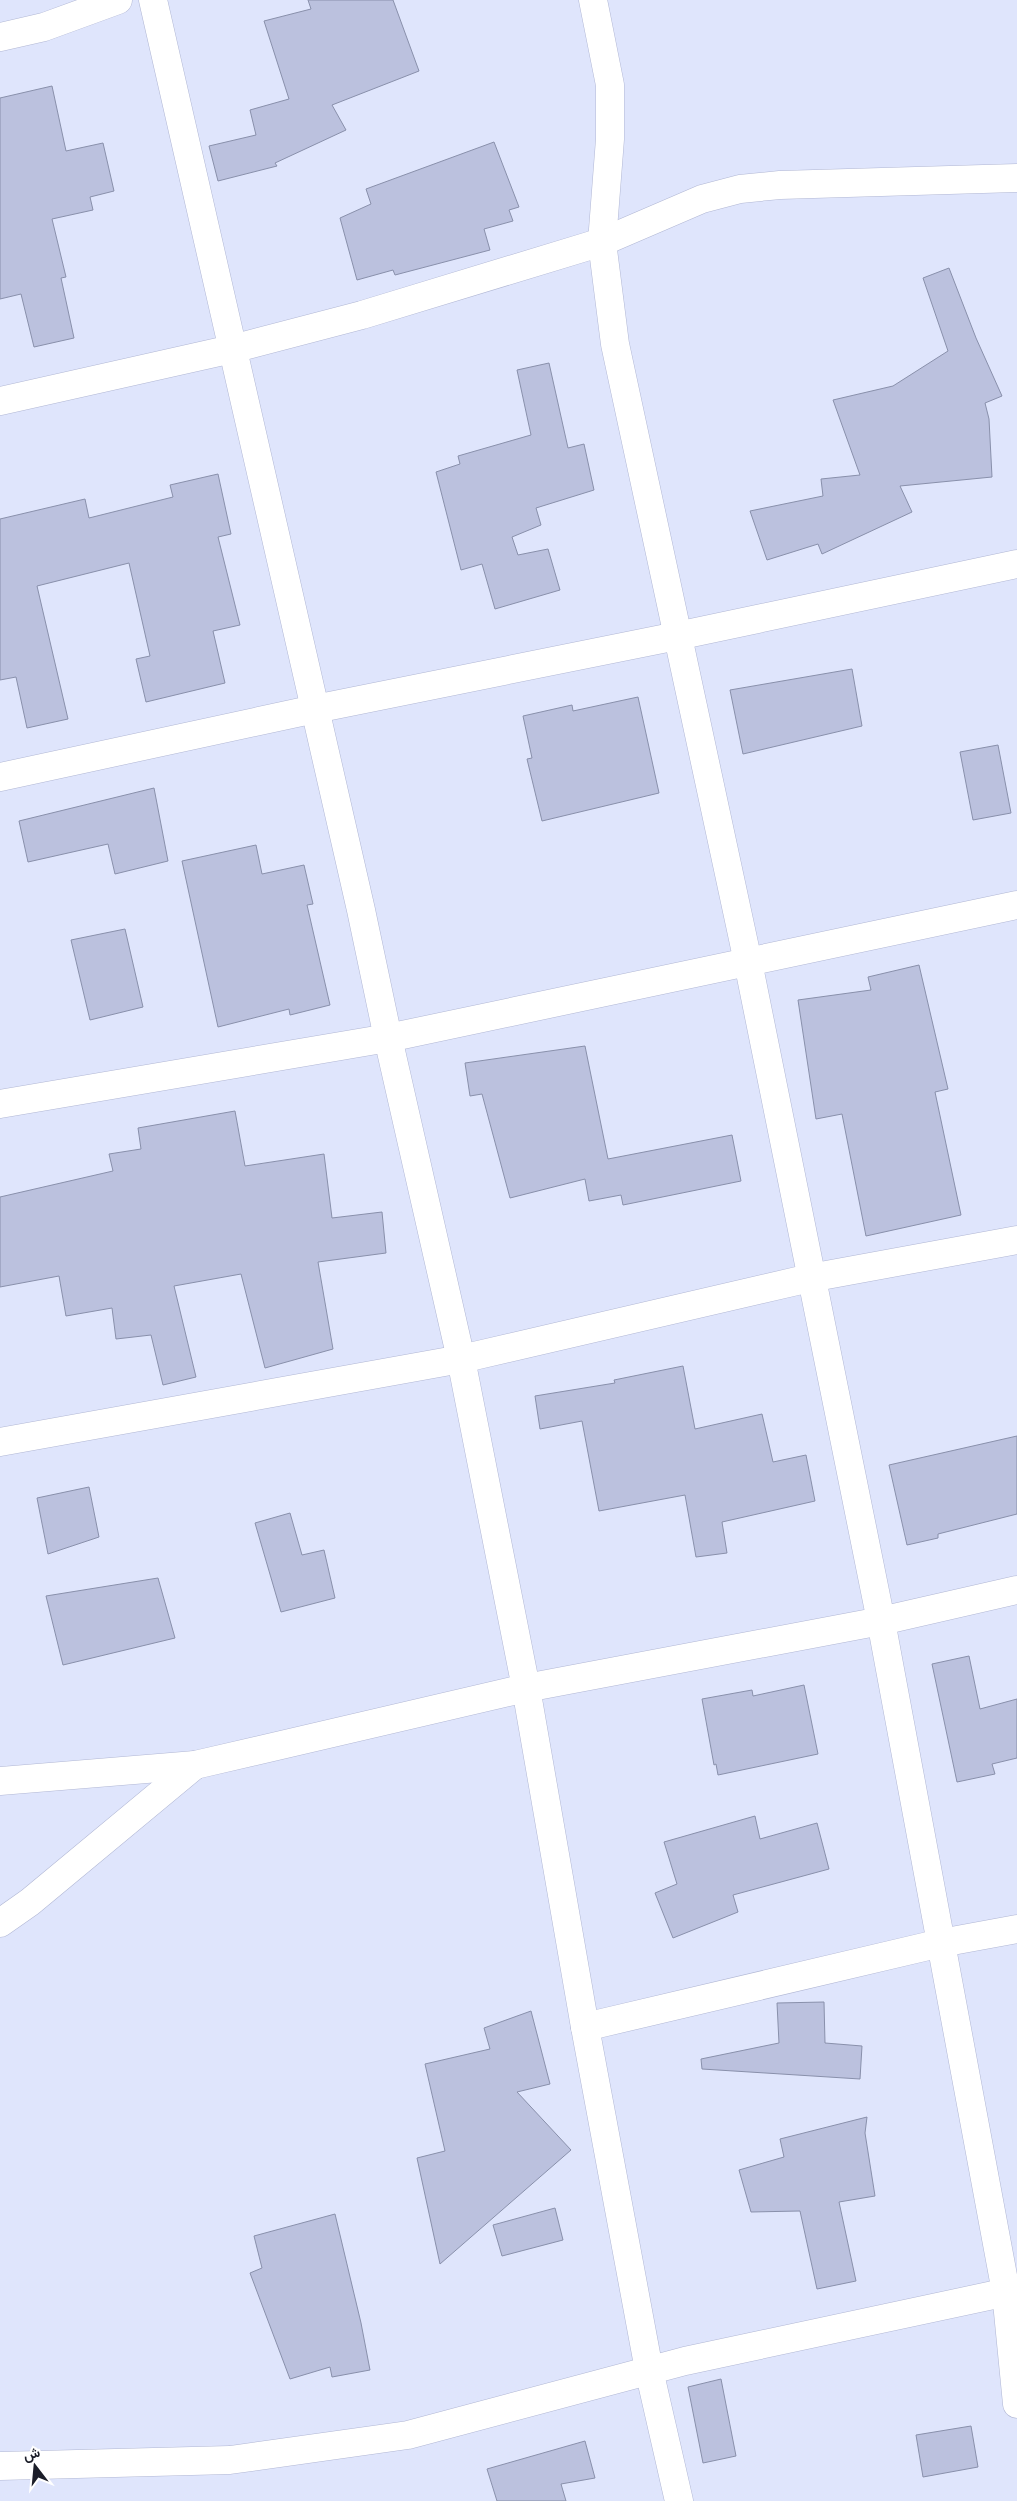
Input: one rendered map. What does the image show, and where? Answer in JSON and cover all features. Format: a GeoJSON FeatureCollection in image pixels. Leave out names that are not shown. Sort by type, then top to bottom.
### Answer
{"type":"FeatureCollection","features":[{"type":"Feature","properties":{"kind":"street"},"geometry":{"type":"LineString","coordinates":[[0,37],[44,27],[118,0]]}},
{"type":"Feature","properties":{"kind":"street"},"geometry":{"type":"LineString","coordinates":[[153,0],[361,910],[461,1359],[526,1688],[650,2370],[679,2501]]}},
{"type":"Feature","properties":{"kind":"street"},"geometry":{"type":"LineString","coordinates":[[593,0],[610,85],[610,139],[602,242],[615,344],[748,962],[810,1278],[881,1622],[941,1943],[1012,2291],[1017,2404]]}},
{"type":"Feature","properties":{"kind":"street"},"geometry":{"type":"LineString","coordinates":[[0,401],[232,349],[362,315],[602,242],[702,199],[740,189],[780,185],[1017,178]]}},
{"type":"Feature","properties":{"kind":"street"},"geometry":{"type":"LineString","coordinates":[[0,777],[315,709],[677,636],[1017,564]]}},
{"type":"Feature","properties":{"kind":"street"},"geometry":{"type":"LineString","coordinates":[[0,1104],[388,1038],[1017,904]]}},
{"type":"Feature","properties":{"kind":"street"},"geometry":{"type":"LineString","coordinates":[[0,1442],[461,1359],[810,1278],[1017,1240]]}},
{"type":"Feature","properties":{"kind":"street"},"geometry":{"type":"LineString","coordinates":[[0,1781],[195,1765],[526,1688],[881,1622],[1017,1590]]}},
{"type":"Feature","properties":{"kind":"street"},"geometry":{"type":"LineString","coordinates":[[0,1923],[30,1902],[195,1765]]}},
{"type":"Feature","properties":{"kind":"street"},"geometry":{"type":"LineString","coordinates":[[586,2026],[941,1943],[1017,1929]]}},
{"type":"Feature","properties":{"kind":"street"},"geometry":{"type":"LineString","coordinates":[[0,2466],[230,2460],[408,2435],[650,2370],[1012,2291]]}},
{"type":"Feature","properties":{"kind":"building"},"geometry":{"type":"Polygon","coordinates":[[[308,0],[393,0],[419,71],[332,105],[346,130],[275,163],[277,166],[218,181],[209,146],[256,135],[250,110],[289,99],[264,21],[311,9],[308,0]]]}},
{"type":"Feature","properties":{"kind":"building"},"geometry":{"type":"Polygon","coordinates":[[[52,86],[66,151],[103,143],[114,191],[90,197],[93,210],[52,219],[66,277],[61,278],[74,338],[34,347],[21,294],[0,299],[0,98],[52,86]]]}},
{"type":"Feature","properties":{"kind":"building"},"geometry":{"type":"Polygon","coordinates":[[[494,142],[519,207],[509,210],[513,221],[484,229],[490,250],[395,275],[393,270],[357,280],[340,218],[371,204],[366,189],[494,142]]]}},
{"type":"Feature","properties":{"kind":"building"},"geometry":{"type":"Polygon","coordinates":[[[949,268],[976,338],[1002,396],[985,403],[989,419],[992,477],[900,486],[912,512],[822,554],[818,544],[767,560],[750,511],[823,496],[821,479],[860,475],[833,400],[893,386],[948,351],[923,278],[949,268]]]}},
{"type":"Feature","properties":{"kind":"building"},"geometry":{"type":"Polygon","coordinates":[[[549,363],[568,448],[584,444],[594,490],[536,508],[541,525],[512,537],[518,555],[548,549],[560,590],[495,609],[482,564],[461,570],[436,472],[460,464],[458,456],[531,435],[517,370],[549,363]]]}},
{"type":"Feature","properties":{"kind":"building"},"geometry":{"type":"Polygon","coordinates":[[[218,474],[231,534],[218,537],[240,625],[213,631],[225,683],[146,702],[136,659],[150,656],[129,563],[37,586],[68,719],[27,728],[16,677],[0,680],[0,519],[85,499],[89,518],[173,497],[170,485],[218,474]]]}},
{"type":"Feature","properties":{"kind":"building"},"geometry":{"type":"Polygon","coordinates":[[[852,669],[862,726],[743,754],[730,690],[852,669]]]}},
{"type":"Feature","properties":{"kind":"building"},"geometry":{"type":"Polygon","coordinates":[[[638,697],[659,793],[542,821],[527,759],[532,758],[523,716],[572,705],[573,711],[638,697]]]}},
{"type":"Feature","properties":{"kind":"building"},"geometry":{"type":"Polygon","coordinates":[[[998,745],[1011,813],[973,820],[960,752],[998,745]]]}},
{"type":"Feature","properties":{"kind":"building"},"geometry":{"type":"Polygon","coordinates":[[[154,788],[168,861],[115,874],[108,844],[28,862],[19,821],[154,788]]]}},
{"type":"Feature","properties":{"kind":"building"},"geometry":{"type":"Polygon","coordinates":[[[256,845],[262,874],[304,865],[313,904],[307,905],[330,1005],[290,1015],[289,1009],[218,1027],[182,861],[256,845]]]}},
{"type":"Feature","properties":{"kind":"building"},"geometry":{"type":"Polygon","coordinates":[[[125,929],[143,1007],[90,1020],[71,940],[125,929]]]}},
{"type":"Feature","properties":{"kind":"building"},"geometry":{"type":"Polygon","coordinates":[[[919,965],[948,1089],[935,1092],[961,1215],[866,1236],[842,1114],[816,1119],[798,1000],[871,990],[868,977],[919,965]]]}},
{"type":"Feature","properties":{"kind":"building"},"geometry":{"type":"Polygon","coordinates":[[[585,1046],[608,1159],[732,1135],[741,1181],[623,1205],[621,1195],[589,1201],[585,1179],[510,1198],[482,1094],[470,1096],[465,1063],[585,1046]]]}},
{"type":"Feature","properties":{"kind":"building"},"geometry":{"type":"Polygon","coordinates":[[[235,1111],[245,1166],[324,1154],[332,1218],[382,1212],[386,1253],[318,1262],[333,1349],[265,1368],[241,1274],[174,1286],[196,1377],[163,1385],[151,1335],[116,1339],[112,1308],[66,1316],[59,1276],[0,1287],[0,1197],[113,1171],[109,1154],[141,1149],[138,1128],[235,1111]]]}},
{"type":"Feature","properties":{"kind":"building"},"geometry":{"type":"Polygon","coordinates":[[[683,1366],[695,1429],[762,1414],[773,1462],[806,1455],[815,1501],[722,1522],[727,1553],[696,1557],[685,1495],[599,1511],[582,1421],[540,1429],[535,1396],[615,1383],[614,1380],[683,1366]]]}},
{"type":"Feature","properties":{"kind":"building"},"geometry":{"type":"Polygon","coordinates":[[[1017,1436],[1017,1514],[938,1534],[938,1538],[907,1545],[889,1465],[1017,1436]]]}},
{"type":"Feature","properties":{"kind":"building"},"geometry":{"type":"Polygon","coordinates":[[[89,1487],[99,1537],[48,1554],[37,1498],[89,1487]]]}},
{"type":"Feature","properties":{"kind":"building"},"geometry":{"type":"Polygon","coordinates":[[[290,1513],[302,1555],[324,1550],[335,1598],[281,1612],[255,1523],[290,1513]]]}},
{"type":"Feature","properties":{"kind":"building"},"geometry":{"type":"Polygon","coordinates":[[[158,1578],[175,1638],[63,1665],[46,1596],[158,1578]]]}},
{"type":"Feature","properties":{"kind":"building"},"geometry":{"type":"Polygon","coordinates":[[[969,1656],[980,1709],[1017,1699],[1017,1758],[992,1764],[995,1774],[957,1782],[932,1664],[969,1656]]]}},
{"type":"Feature","properties":{"kind":"building"},"geometry":{"type":"Polygon","coordinates":[[[804,1685],[818,1754],[718,1775],[716,1764],[714,1765],[702,1699],[752,1690],[753,1696],[804,1685]]]}},
{"type":"Feature","properties":{"kind":"building"},"geometry":{"type":"Polygon","coordinates":[[[755,1816],[760,1839],[817,1823],[829,1869],[733,1895],[738,1912],[673,1938],[655,1893],[677,1884],[664,1842],[755,1816]]]}},
{"type":"Feature","properties":{"kind":"building"},"geometry":{"type":"Polygon","coordinates":[[[824,2002],[825,2043],[862,2046],[860,2079],[702,2069],[701,2059],[779,2043],[777,2003],[824,2002]]]}},
{"type":"Feature","properties":{"kind":"building"},"geometry":{"type":"Polygon","coordinates":[[[531,2011],[550,2084],[517,2092],[571,2150],[440,2264],[417,2158],[445,2151],[425,2064],[490,2049],[484,2028],[531,2011]]]}},
{"type":"Feature","properties":{"kind":"building"},"geometry":{"type":"Polygon","coordinates":[[[867,2117],[865,2133],[875,2196],[839,2202],[856,2281],[817,2289],[800,2211],[751,2212],[739,2170],[784,2157],[780,2139],[867,2117]]]}},
{"type":"Feature","properties":{"kind":"building"},"geometry":{"type":"Polygon","coordinates":[[[555,2208],[563,2240],[502,2256],[493,2225],[555,2208]]]}},
{"type":"Feature","properties":{"kind":"building"},"geometry":{"type":"Polygon","coordinates":[[[335,2214],[361,2323],[370,2370],[332,2377],[330,2367],[290,2379],[250,2273],[262,2268],[254,2236],[335,2214]]]}},
{"type":"Feature","properties":{"kind":"building"},"geometry":{"type":"Polygon","coordinates":[[[721,2379],[736,2456],[703,2463],[688,2387],[721,2379]]]}},
{"type":"Feature","properties":{"kind":"building"},"geometry":{"type":"Polygon","coordinates":[[[971,2426],[978,2467],[923,2477],[916,2435],[971,2426]]]}},
{"type":"Feature","properties":{"kind":"building"},"geometry":{"type":"Polygon","coordinates":[[[585,2441],[595,2478],[561,2484],[566,2501],[497,2501],[487,2469],[585,2441]]]}}]}
